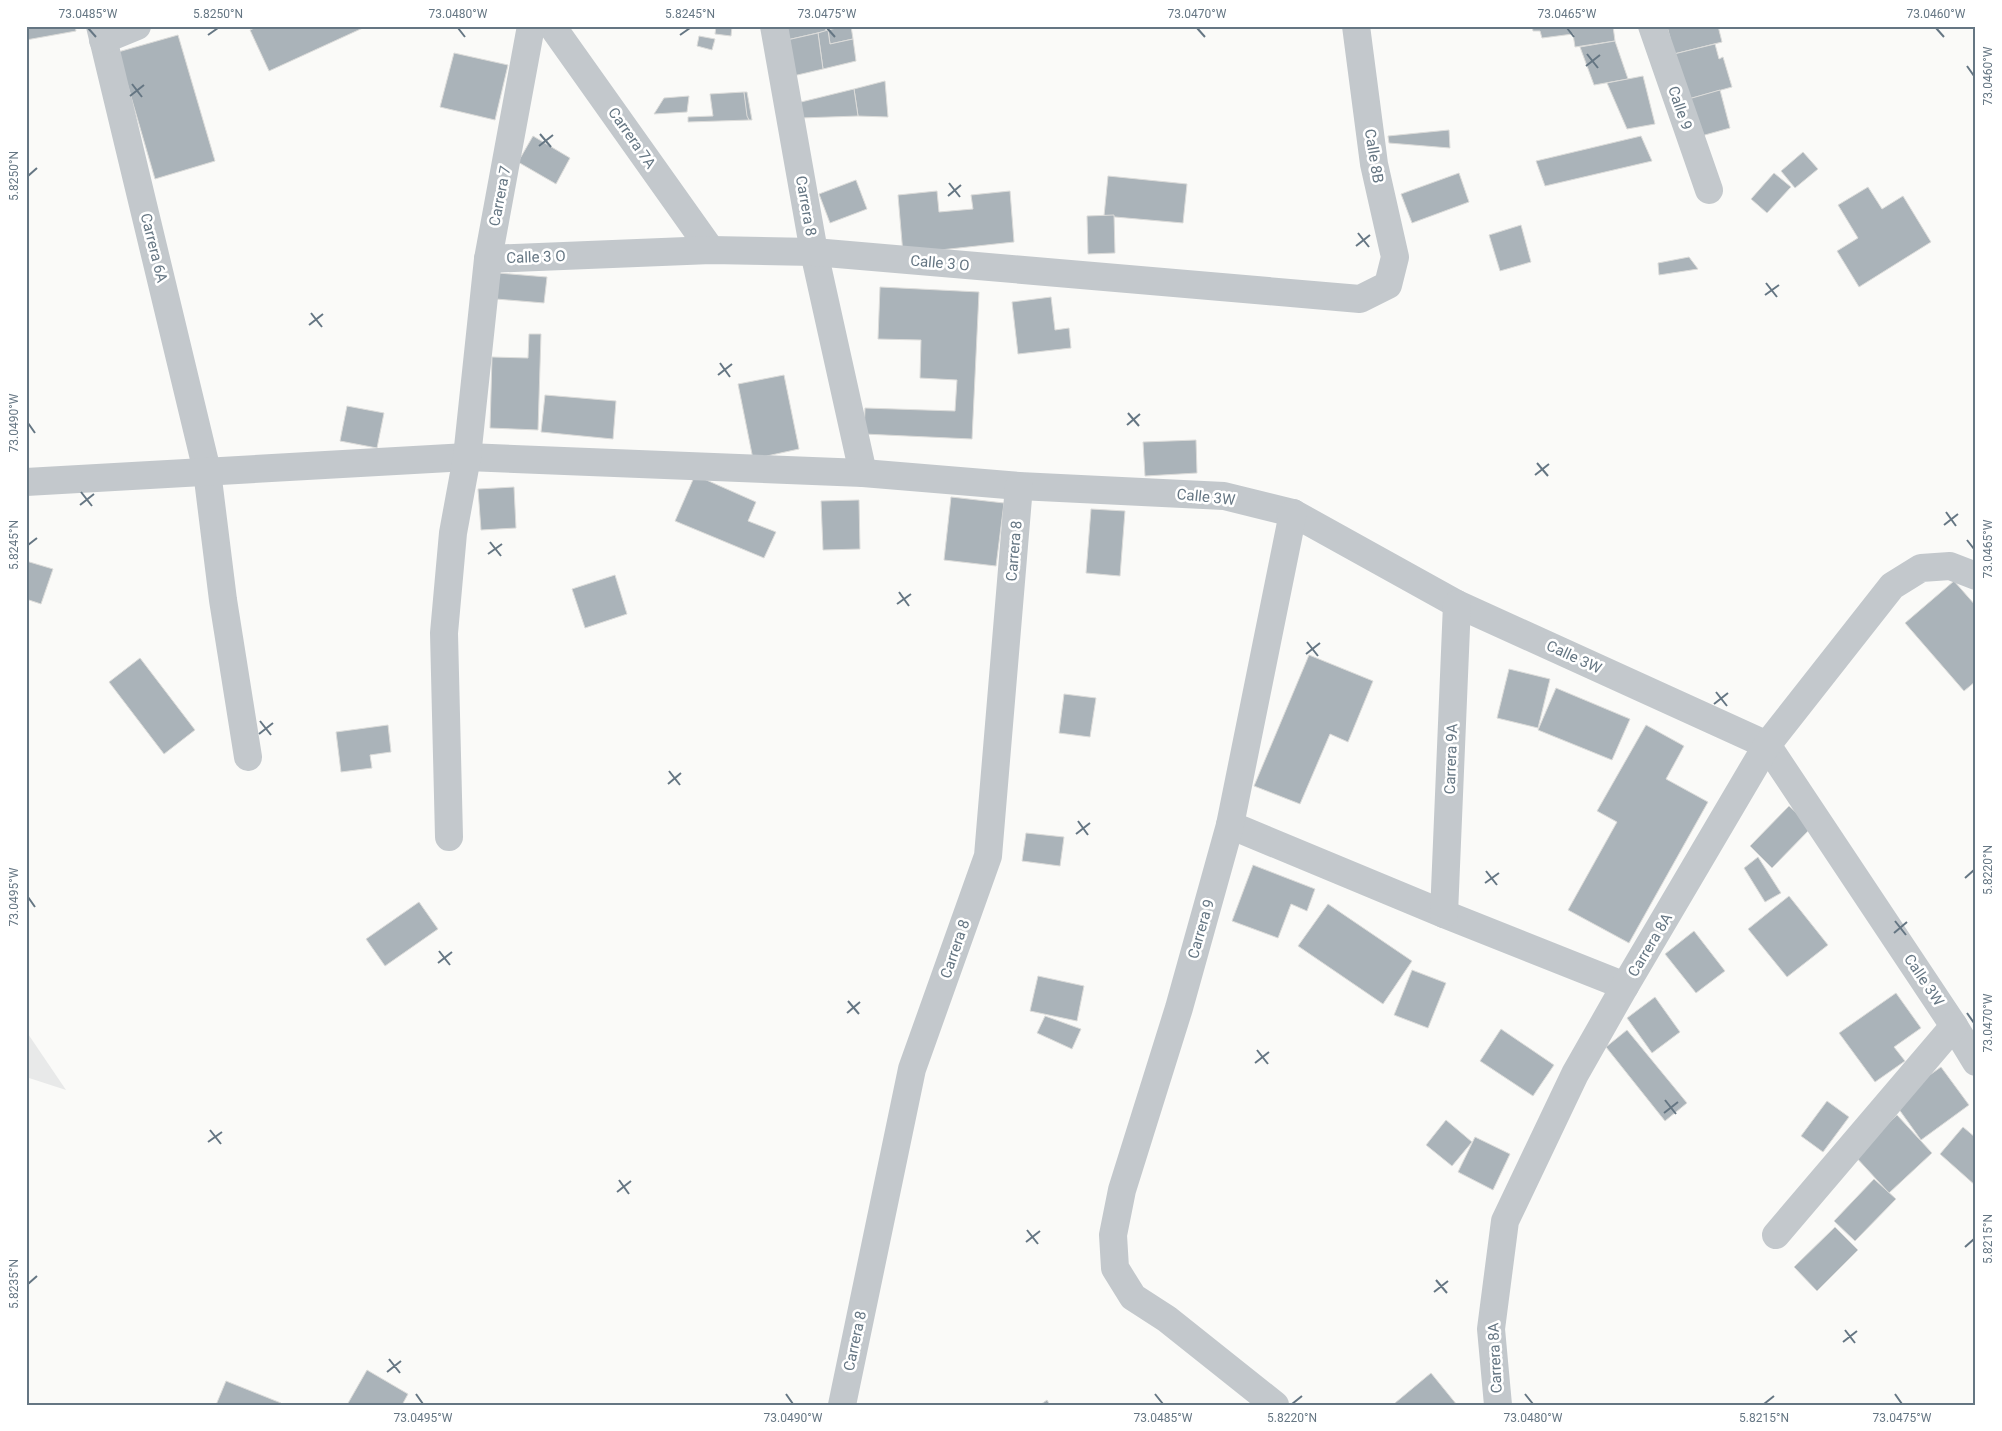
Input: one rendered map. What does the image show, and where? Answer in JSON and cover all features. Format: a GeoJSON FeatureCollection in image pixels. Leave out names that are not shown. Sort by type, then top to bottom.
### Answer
{"type":"FeatureCollection","features":[{"type":"Feature","properties":{"kind":"street"},"geometry":{"type":"LineString","coordinates":[[102,33],[137,26]]}},
{"type":"Feature","properties":{"kind":"street","name":"Carrera 7"},"geometry":{"type":"LineString","coordinates":[[449,836],[444,633],[453,533],[467,457],[488,259],[532,26]]}},
{"type":"Feature","properties":{"kind":"street","name":"Carrera 7A"},"geometry":{"type":"LineString","coordinates":[[552,26],[711,250]]}},
{"type":"Feature","properties":{"kind":"street","name":"Carrera 8"},"geometry":{"type":"LineString","coordinates":[[774,26],[814,252],[863,473]]}},
{"type":"Feature","properties":{"kind":"street","name":"Calle 8B"},"geometry":{"type":"LineString","coordinates":[[1356,26],[1374,164],[1395,257],[1388,285]]}},
{"type":"Feature","properties":{"kind":"street","name":"Calle 9"},"geometry":{"type":"LineString","coordinates":[[1652,26],[1709,190]]}},
{"type":"Feature","properties":{"kind":"street","name":"Carrera 6A"},"geometry":{"type":"LineString","coordinates":[[102,33],[207,471],[223,600],[248,757]]}},
{"type":"Feature","properties":{"kind":"street","name":"Calle 3 O"},"geometry":{"type":"LineString","coordinates":[[488,259],[711,250],[814,252],[1360,299],[1388,285]]}},
{"type":"Feature","properties":{"kind":"street","name":"Calle 3W"},"geometry":{"type":"LineString","coordinates":[[26,482],[467,457],[863,473],[1019,486],[1224,496],[1293,513],[1457,604],[1767,745],[1976,1062]]}},
{"type":"Feature","properties":{"kind":"street","name":"Carrera 8"},"geometry":{"type":"LineString","coordinates":[[842,1405],[912,1069],[988,856],[1019,486]]}},
{"type":"Feature","properties":{"kind":"street","name":"Carrera 9"},"geometry":{"type":"LineString","coordinates":[[1274,1405],[1167,1319],[1132,1298],[1115,1268],[1113,1235],[1122,1190],[1179,1008],[1230,824],[1293,513]]}},
{"type":"Feature","properties":{"kind":"street","name":"Carrera 8A"},"geometry":{"type":"LineString","coordinates":[[1498,1405],[1491,1329],[1505,1221],[1575,1074],[1625,986],[1767,745],[1892,586],[1921,568],[1950,566],[1976,576]]}},
{"type":"Feature","properties":{"kind":"street","name":"Carrera 9A"},"geometry":{"type":"LineString","coordinates":[[1444,914],[1457,604]]}},
{"type":"Feature","properties":{"kind":"street"},"geometry":{"type":"LineString","coordinates":[[1230,824],[1444,914],[1625,986]]}},
{"type":"Feature","properties":{"kind":"street"},"geometry":{"type":"LineString","coordinates":[[1776,1235],[1954,1026]]}},
{"type":"Feature","properties":{"kind":"shaded area"},"geometry":{"type":"Polygon","coordinates":[[[26,1031],[66,1090],[26,1077],[26,1031]]]}},
{"type":"Feature","properties":{"kind":"building"},"geometry":{"type":"Polygon","coordinates":[[[26,26],[75,26],[76,31],[26,40],[26,26]]]}},
{"type":"Feature","properties":{"kind":"building"},"geometry":{"type":"Polygon","coordinates":[[[259,26],[365,27],[269,71],[250,30],[259,26]]]}},
{"type":"Feature","properties":{"kind":"building"},"geometry":{"type":"Polygon","coordinates":[[[716,26],[732,26],[731,36],[715,34],[716,26]]]}},
{"type":"Feature","properties":{"kind":"building"},"geometry":{"type":"Polygon","coordinates":[[[785,26],[825,26],[826,31],[787,40],[785,26]]]}},
{"type":"Feature","properties":{"kind":"building"},"geometry":{"type":"Polygon","coordinates":[[[851,26],[853,39],[830,44],[828,30],[851,26]]]}},
{"type":"Feature","properties":{"kind":"building"},"geometry":{"type":"Polygon","coordinates":[[[1532,26],[1613,26],[1615,41],[1575,47],[1573,34],[1542,38],[1540,31],[1533,31],[1532,26]]]}},
{"type":"Feature","properties":{"kind":"building"},"geometry":{"type":"Polygon","coordinates":[[[1667,26],[1718,26],[1722,42],[1674,54],[1667,26]]]}},
{"type":"Feature","properties":{"kind":"building"},"geometry":{"type":"Polygon","coordinates":[[[828,30],[830,44],[853,39],[856,61],[823,69],[818,33],[828,30]]]}},
{"type":"Feature","properties":{"kind":"building"},"geometry":{"type":"Polygon","coordinates":[[[818,33],[823,69],[793,76],[787,40],[818,33]]]}},
{"type":"Feature","properties":{"kind":"building"},"geometry":{"type":"Polygon","coordinates":[[[178,35],[215,161],[155,179],[118,52],[178,35]]]}},
{"type":"Feature","properties":{"kind":"building"},"geometry":{"type":"Polygon","coordinates":[[[699,36],[715,39],[712,50],[697,46],[699,36]]]}},
{"type":"Feature","properties":{"kind":"building"},"geometry":{"type":"Polygon","coordinates":[[[1615,41],[1628,79],[1594,85],[1580,47],[1615,41]]]}},
{"type":"Feature","properties":{"kind":"building"},"geometry":{"type":"Polygon","coordinates":[[[1715,44],[1719,59],[1723,57],[1732,87],[1685,100],[1674,54],[1715,44]]]}},
{"type":"Feature","properties":{"kind":"building"},"geometry":{"type":"Polygon","coordinates":[[[454,53],[508,65],[495,120],[440,107],[454,53]]]}},
{"type":"Feature","properties":{"kind":"building"},"geometry":{"type":"Polygon","coordinates":[[[1643,76],[1655,124],[1627,129],[1607,83],[1643,76]]]}},
{"type":"Feature","properties":{"kind":"building"},"geometry":{"type":"Polygon","coordinates":[[[885,81],[888,117],[858,116],[854,89],[885,81]]]}},
{"type":"Feature","properties":{"kind":"building"},"geometry":{"type":"Polygon","coordinates":[[[854,89],[858,116],[800,118],[797,103],[854,89]]]}},
{"type":"Feature","properties":{"kind":"building"},"geometry":{"type":"Polygon","coordinates":[[[1720,90],[1730,128],[1694,138],[1685,100],[1720,90]]]}},
{"type":"Feature","properties":{"kind":"building"},"geometry":{"type":"Polygon","coordinates":[[[744,92],[749,120],[688,122],[688,117],[713,116],[710,94],[744,92]]]}},
{"type":"Feature","properties":{"kind":"building"},"geometry":{"type":"Polygon","coordinates":[[[744,92],[747,92],[752,120],[749,120],[747,116],[744,92]]]}},
{"type":"Feature","properties":{"kind":"building"},"geometry":{"type":"Polygon","coordinates":[[[689,96],[687,112],[654,114],[664,98],[689,96]]]}},
{"type":"Feature","properties":{"kind":"building"},"geometry":{"type":"Polygon","coordinates":[[[1449,130],[1450,148],[1389,143],[1388,136],[1449,130]]]}},
{"type":"Feature","properties":{"kind":"building"},"geometry":{"type":"Polygon","coordinates":[[[533,136],[570,158],[556,184],[518,162],[533,136]]]}},
{"type":"Feature","properties":{"kind":"building"},"geometry":{"type":"Polygon","coordinates":[[[1641,136],[1652,161],[1545,186],[1536,161],[1641,136]]]}},
{"type":"Feature","properties":{"kind":"building"},"geometry":{"type":"Polygon","coordinates":[[[1803,152],[1818,169],[1795,188],[1781,171],[1803,152]]]}},
{"type":"Feature","properties":{"kind":"building"},"geometry":{"type":"Polygon","coordinates":[[[1459,173],[1469,202],[1412,223],[1401,194],[1459,173]]]}},
{"type":"Feature","properties":{"kind":"building"},"geometry":{"type":"Polygon","coordinates":[[[1774,173],[1791,187],[1767,213],[1751,199],[1774,173]]]}},
{"type":"Feature","properties":{"kind":"building"},"geometry":{"type":"Polygon","coordinates":[[[1108,176],[1187,184],[1183,223],[1104,216],[1108,176]]]}},
{"type":"Feature","properties":{"kind":"building"},"geometry":{"type":"Polygon","coordinates":[[[856,180],[867,209],[830,223],[819,194],[856,180]]]}},
{"type":"Feature","properties":{"kind":"building"},"geometry":{"type":"Polygon","coordinates":[[[1868,187],[1882,209],[1903,196],[1931,242],[1859,287],[1837,251],[1858,238],[1838,205],[1868,187]]]}},
{"type":"Feature","properties":{"kind":"building"},"geometry":{"type":"Polygon","coordinates":[[[937,191],[939,212],[973,209],[971,195],[1010,191],[1014,242],[903,254],[898,195],[937,191]]]}},
{"type":"Feature","properties":{"kind":"building"},"geometry":{"type":"Polygon","coordinates":[[[1114,215],[1115,253],[1088,254],[1087,216],[1114,215]]]}},
{"type":"Feature","properties":{"kind":"building"},"geometry":{"type":"Polygon","coordinates":[[[1521,225],[1531,262],[1500,271],[1489,235],[1521,225]]]}},
{"type":"Feature","properties":{"kind":"building"},"geometry":{"type":"Polygon","coordinates":[[[1689,257],[1698,269],[1659,275],[1658,263],[1689,257]]]}},
{"type":"Feature","properties":{"kind":"building"},"geometry":{"type":"Polygon","coordinates":[[[498,273],[547,277],[544,303],[496,299],[498,273]]]}},
{"type":"Feature","properties":{"kind":"building"},"geometry":{"type":"Polygon","coordinates":[[[880,287],[979,292],[972,439],[864,434],[865,408],[955,411],[957,380],[920,378],[921,340],[878,339],[880,287]]]}},
{"type":"Feature","properties":{"kind":"building"},"geometry":{"type":"Polygon","coordinates":[[[1051,297],[1055,330],[1069,328],[1071,348],[1018,354],[1012,302],[1051,297]]]}},
{"type":"Feature","properties":{"kind":"building"},"geometry":{"type":"Polygon","coordinates":[[[529,334],[541,334],[538,430],[490,428],[492,357],[528,358],[529,334]]]}},
{"type":"Feature","properties":{"kind":"building"},"geometry":{"type":"Polygon","coordinates":[[[784,375],[799,449],[753,459],[738,384],[784,375]]]}},
{"type":"Feature","properties":{"kind":"building"},"geometry":{"type":"Polygon","coordinates":[[[545,395],[616,401],[613,439],[541,432],[545,395]]]}},
{"type":"Feature","properties":{"kind":"building"},"geometry":{"type":"Polygon","coordinates":[[[347,406],[384,413],[377,448],[340,441],[347,406]]]}},
{"type":"Feature","properties":{"kind":"building"},"geometry":{"type":"Polygon","coordinates":[[[1196,440],[1197,473],[1145,476],[1143,442],[1196,440]]]}},
{"type":"Feature","properties":{"kind":"building"},"geometry":{"type":"Polygon","coordinates":[[[695,475],[756,502],[748,521],[776,532],[764,558],[675,521],[695,475]]]}},
{"type":"Feature","properties":{"kind":"building"},"geometry":{"type":"Polygon","coordinates":[[[514,487],[516,528],[481,530],[478,489],[514,487]]]}},
{"type":"Feature","properties":{"kind":"building"},"geometry":{"type":"Polygon","coordinates":[[[951,497],[1004,503],[996,566],[944,560],[951,497]]]}},
{"type":"Feature","properties":{"kind":"building"},"geometry":{"type":"Polygon","coordinates":[[[859,500],[860,549],[823,550],[821,501],[859,500]]]}},
{"type":"Feature","properties":{"kind":"building"},"geometry":{"type":"Polygon","coordinates":[[[1091,509],[1125,511],[1120,576],[1086,573],[1091,509]]]}},
{"type":"Feature","properties":{"kind":"building"},"geometry":{"type":"Polygon","coordinates":[[[26,561],[53,569],[41,604],[26,599],[26,561]]]}},
{"type":"Feature","properties":{"kind":"building"},"geometry":{"type":"Polygon","coordinates":[[[615,575],[627,614],[585,628],[572,589],[615,575]]]}},
{"type":"Feature","properties":{"kind":"building"},"geometry":{"type":"Polygon","coordinates":[[[1954,581],[1976,606],[1976,681],[1964,691],[1905,623],[1954,581]]]}},
{"type":"Feature","properties":{"kind":"building"},"geometry":{"type":"Polygon","coordinates":[[[1309,655],[1373,681],[1348,742],[1330,734],[1300,804],[1254,786],[1309,655]]]}},
{"type":"Feature","properties":{"kind":"building"},"geometry":{"type":"Polygon","coordinates":[[[140,658],[195,730],[164,754],[109,682],[140,658]]]}},
{"type":"Feature","properties":{"kind":"building"},"geometry":{"type":"Polygon","coordinates":[[[1509,669],[1550,679],[1538,728],[1497,718],[1509,669]]]}},
{"type":"Feature","properties":{"kind":"building"},"geometry":{"type":"Polygon","coordinates":[[[1556,688],[1630,719],[1612,760],[1538,730],[1556,688]]]}},
{"type":"Feature","properties":{"kind":"building"},"geometry":{"type":"Polygon","coordinates":[[[1064,694],[1096,698],[1090,737],[1059,733],[1064,694]]]}},
{"type":"Feature","properties":{"kind":"building"},"geometry":{"type":"Polygon","coordinates":[[[388,725],[391,752],[370,755],[372,768],[341,772],[336,732],[388,725]]]}},
{"type":"Feature","properties":{"kind":"building"},"geometry":{"type":"Polygon","coordinates":[[[1646,725],[1684,746],[1666,779],[1708,802],[1629,943],[1568,910],[1617,822],[1597,811],[1646,725]]]}},
{"type":"Feature","properties":{"kind":"building"},"geometry":{"type":"Polygon","coordinates":[[[1789,806],[1812,827],[1772,868],[1750,846],[1789,806]]]}},
{"type":"Feature","properties":{"kind":"building"},"geometry":{"type":"Polygon","coordinates":[[[1026,833],[1064,837],[1060,866],[1022,861],[1026,833]]]}},
{"type":"Feature","properties":{"kind":"building"},"geometry":{"type":"Polygon","coordinates":[[[1758,857],[1781,893],[1765,902],[1744,868],[1758,857]]]}},
{"type":"Feature","properties":{"kind":"building"},"geometry":{"type":"Polygon","coordinates":[[[1253,865],[1315,889],[1307,911],[1291,904],[1278,938],[1232,921],[1253,865]]]}},
{"type":"Feature","properties":{"kind":"building"},"geometry":{"type":"Polygon","coordinates":[[[1789,896],[1828,945],[1787,977],[1748,929],[1789,896]]]}},
{"type":"Feature","properties":{"kind":"building"},"geometry":{"type":"Polygon","coordinates":[[[419,902],[438,929],[385,966],[366,939],[419,902]]]}},
{"type":"Feature","properties":{"kind":"building"},"geometry":{"type":"Polygon","coordinates":[[[1328,904],[1412,961],[1383,1004],[1298,946],[1328,904]]]}},
{"type":"Feature","properties":{"kind":"building"},"geometry":{"type":"Polygon","coordinates":[[[1694,931],[1725,971],[1696,993],[1665,954],[1694,931]]]}},
{"type":"Feature","properties":{"kind":"building"},"geometry":{"type":"Polygon","coordinates":[[[1412,970],[1446,983],[1428,1028],[1394,1015],[1412,970]]]}},
{"type":"Feature","properties":{"kind":"building"},"geometry":{"type":"Polygon","coordinates":[[[1038,976],[1084,986],[1077,1021],[1030,1011],[1038,976]]]}},
{"type":"Feature","properties":{"kind":"building"},"geometry":{"type":"Polygon","coordinates":[[[1896,993],[1921,1028],[1894,1047],[1905,1061],[1875,1082],[1839,1033],[1896,993]]]}},
{"type":"Feature","properties":{"kind":"building"},"geometry":{"type":"Polygon","coordinates":[[[1655,997],[1680,1032],[1652,1053],[1627,1018],[1655,997]]]}},
{"type":"Feature","properties":{"kind":"building"},"geometry":{"type":"Polygon","coordinates":[[[1045,1016],[1081,1029],[1072,1049],[1037,1033],[1045,1016]]]}},
{"type":"Feature","properties":{"kind":"building"},"geometry":{"type":"Polygon","coordinates":[[[1501,1029],[1554,1065],[1533,1096],[1480,1061],[1501,1029]]]}},
{"type":"Feature","properties":{"kind":"building"},"geometry":{"type":"Polygon","coordinates":[[[1627,1030],[1687,1103],[1665,1121],[1606,1047],[1627,1030]]]}},
{"type":"Feature","properties":{"kind":"building"},"geometry":{"type":"Polygon","coordinates":[[[1941,1067],[1969,1105],[1921,1140],[1893,1101],[1941,1067]]]}},
{"type":"Feature","properties":{"kind":"building"},"geometry":{"type":"Polygon","coordinates":[[[1827,1101],[1849,1117],[1823,1152],[1801,1136],[1827,1101]]]}},
{"type":"Feature","properties":{"kind":"building"},"geometry":{"type":"Polygon","coordinates":[[[1897,1115],[1932,1153],[1889,1193],[1854,1155],[1897,1115]]]}},
{"type":"Feature","properties":{"kind":"building"},"geometry":{"type":"Polygon","coordinates":[[[1446,1120],[1472,1142],[1452,1166],[1426,1145],[1446,1120]]]}},
{"type":"Feature","properties":{"kind":"building"},"geometry":{"type":"Polygon","coordinates":[[[1963,1127],[1976,1138],[1976,1186],[1940,1154],[1963,1127]]]}},
{"type":"Feature","properties":{"kind":"building"},"geometry":{"type":"Polygon","coordinates":[[[1475,1137],[1510,1154],[1493,1190],[1458,1172],[1475,1137]]]}},
{"type":"Feature","properties":{"kind":"building"},"geometry":{"type":"Polygon","coordinates":[[[1874,1179],[1896,1199],[1855,1241],[1834,1221],[1874,1179]]]}},
{"type":"Feature","properties":{"kind":"building"},"geometry":{"type":"Polygon","coordinates":[[[1835,1227],[1858,1250],[1817,1291],[1794,1267],[1835,1227]]]}},
{"type":"Feature","properties":{"kind":"building"},"geometry":{"type":"Polygon","coordinates":[[[367,1370],[408,1394],[402,1405],[347,1405],[367,1370]]]}},
{"type":"Feature","properties":{"kind":"building"},"geometry":{"type":"Polygon","coordinates":[[[1431,1373],[1457,1405],[1396,1405],[1395,1403],[1431,1373]]]}},
{"type":"Feature","properties":{"kind":"building"},"geometry":{"type":"Polygon","coordinates":[[[226,1381],[281,1403],[280,1405],[216,1405],[226,1381]]]}},
{"type":"Feature","properties":{"kind":"building"},"geometry":{"type":"Polygon","coordinates":[[[1047,1400],[1050,1405],[1040,1405],[1047,1400]]]}}]}
